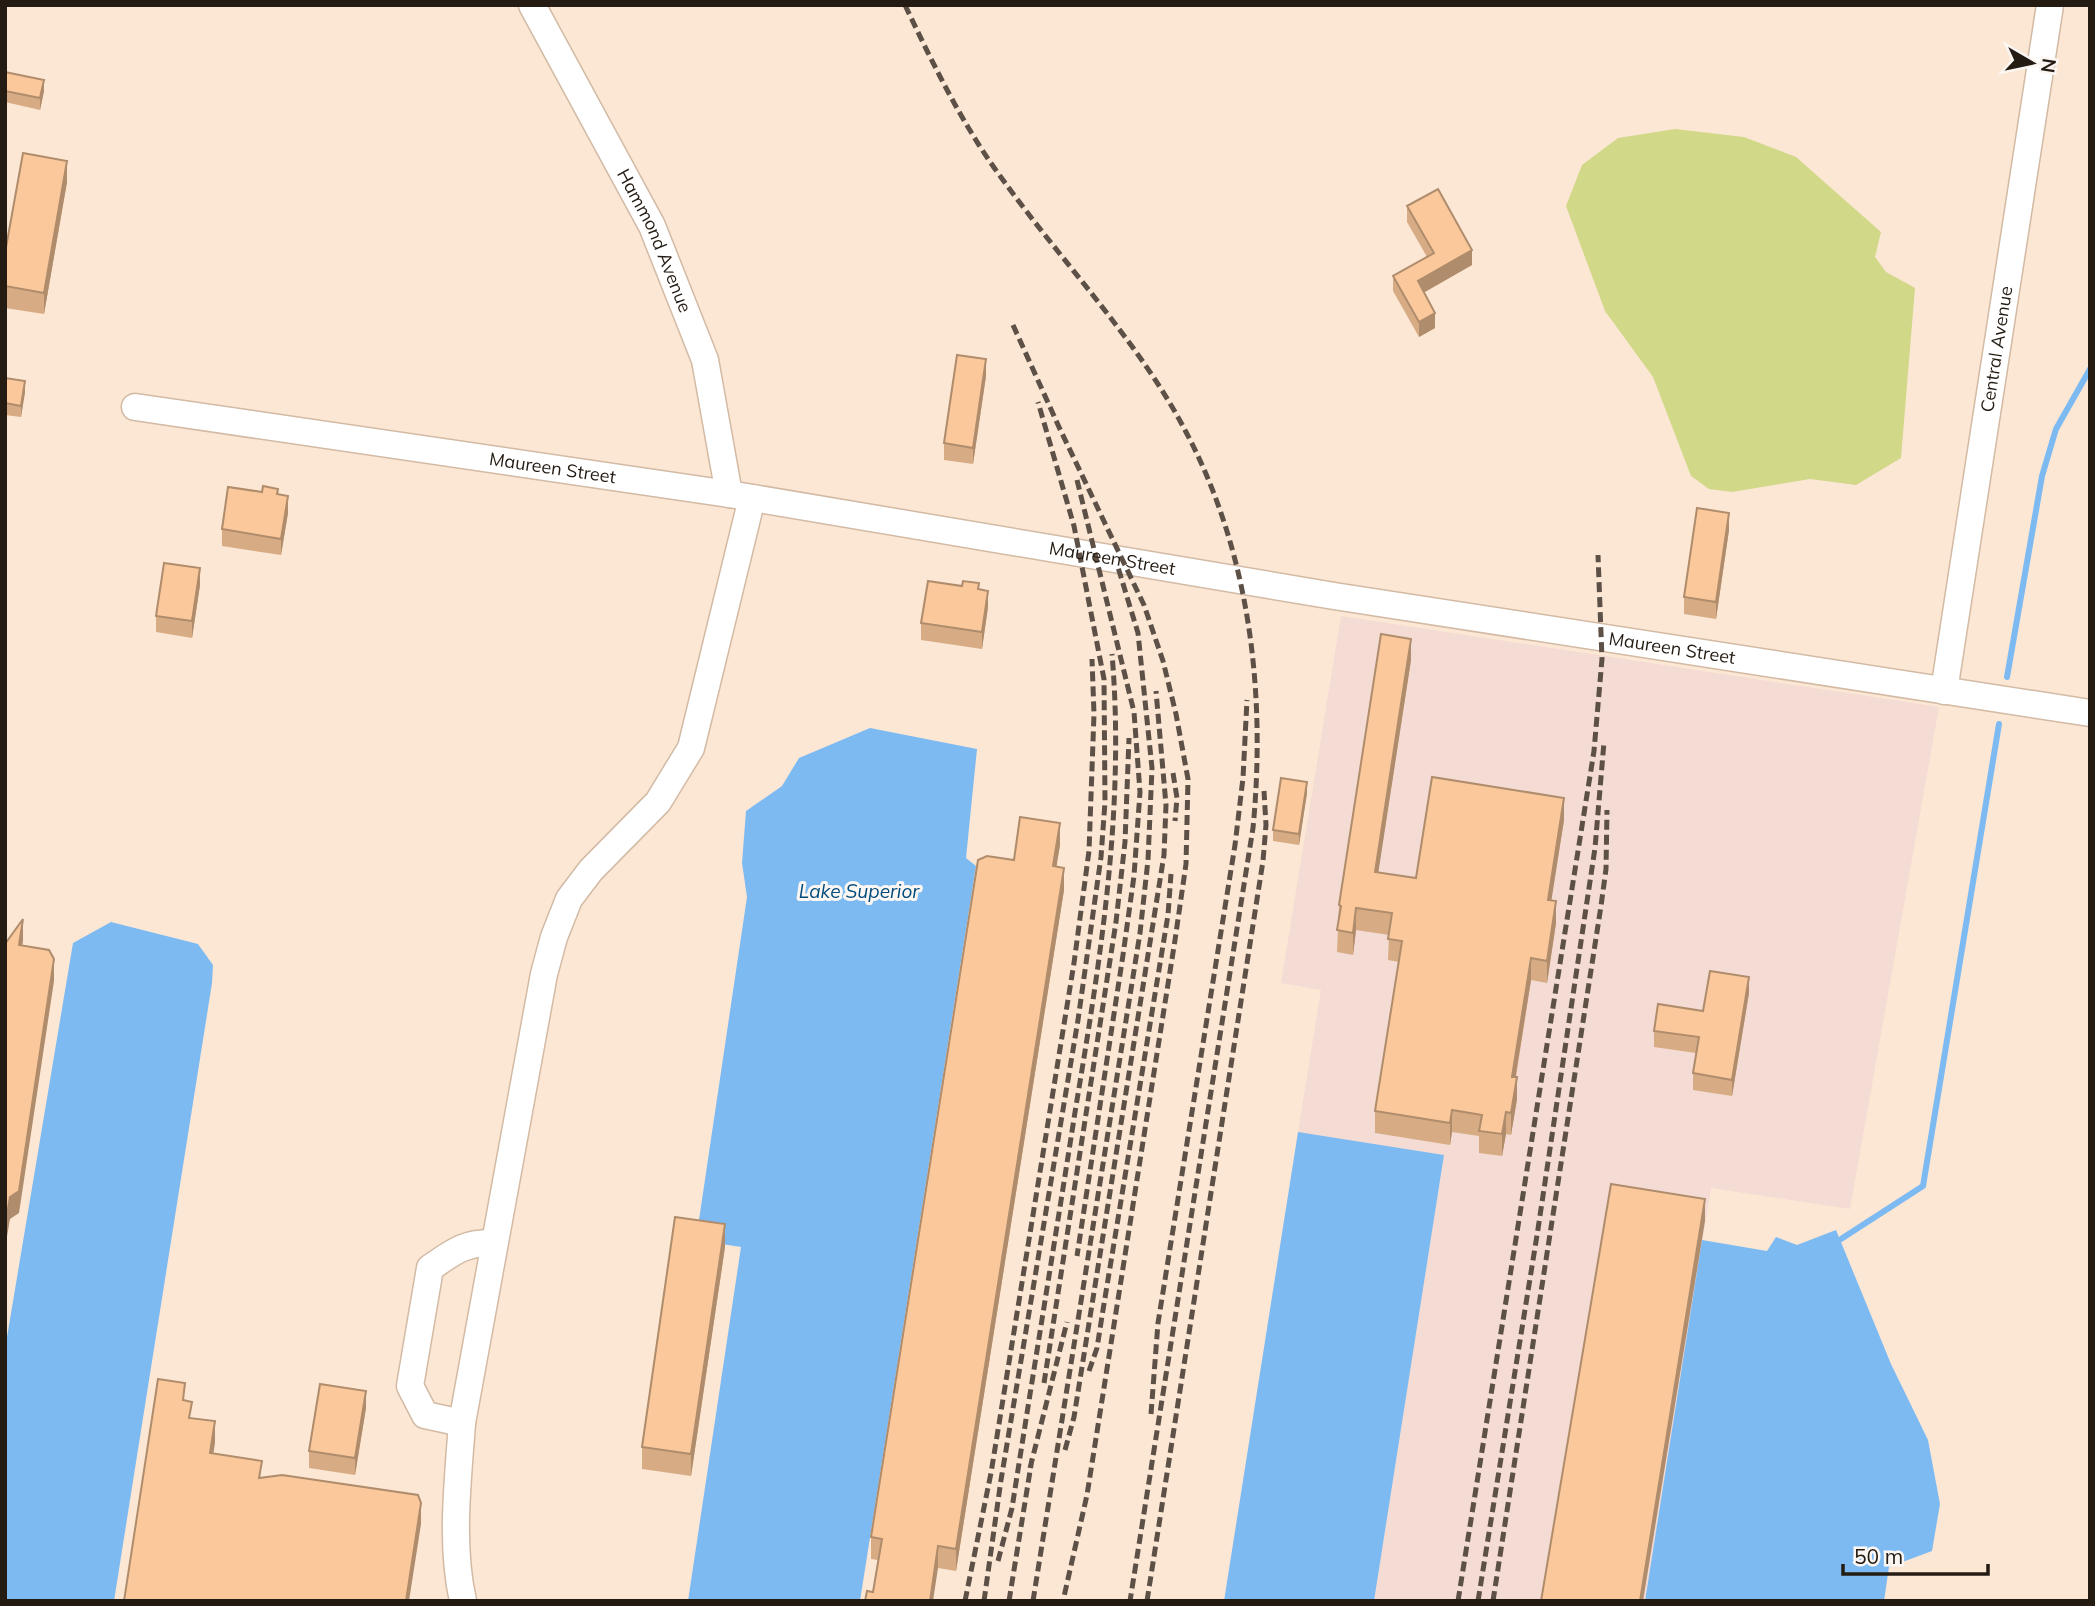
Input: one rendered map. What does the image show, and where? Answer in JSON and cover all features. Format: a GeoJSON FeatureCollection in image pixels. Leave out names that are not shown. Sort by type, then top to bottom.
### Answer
{"type":"FeatureCollection","features":[{"type":"Feature","properties":{"kind":"street","name":"Hammond Avenue"},"geometry":{"type":"LineString","coordinates":[[532,5],[652,226],[705,360],[741,496]]}},
{"type":"Feature","properties":{"kind":"street","name":"Central Avenue"},"geometry":{"type":"LineString","coordinates":[[1944,691],[2050,5]]}},
{"type":"Feature","properties":{"kind":"street","name":"Maureen Street"},"geometry":{"type":"LineString","coordinates":[[135,407],[741,496],[1334,596],[2090,713]]}},
{"type":"Feature","properties":{"kind":"street"},"geometry":{"type":"LineString","coordinates":[[463,1601],[458,1577],[457,1495],[462,1423],[544,974],[554,937],[569,899],[591,870],[658,802],[691,748],[741,496]]}},
{"type":"Feature","properties":{"kind":"street"},"geometry":{"type":"LineString","coordinates":[[462,1423],[425,1415],[410,1386],[416,1346],[430,1268],[474,1242],[494,1243]]}},
{"type":"Feature","properties":{"kind":"shaded area"},"geometry":{"type":"Polygon","coordinates":[[[1341,616],[1939,707],[1850,1209],[1711,1188],[1645,1601],[1374,1601],[1444,1155],[1298,1132],[1321,990],[1281,983],[1341,616]]]}},
{"type":"Feature","properties":{"kind":"green space"},"geometry":{"type":"Polygon","coordinates":[[[1675,129],[1744,137],[1796,157],[1881,232],[1875,257],[1886,272],[1915,288],[1901,458],[1856,485],[1810,479],[1732,492],[1709,489],[1691,476],[1653,377],[1605,311],[1566,206],[1582,165],[1618,138],[1675,129]]]}},
{"type":"Feature","properties":{"kind":"water","name":"Lake Superior"},"geometry":{"type":"Polygon","coordinates":[[[870,728],[977,749],[966,858],[976,866],[860,1601],[688,1601],[741,1247],[696,1240],[747,897],[742,863],[746,811],[782,786],[799,758],[870,728]]]}},
{"type":"Feature","properties":{"kind":"water"},"geometry":{"type":"Polygon","coordinates":[[[111,922],[198,944],[213,965],[212,983],[114,1601],[5,1601],[5,1349],[73,943],[111,922]]]}},
{"type":"Feature","properties":{"kind":"water"},"geometry":{"type":"Polygon","coordinates":[[[1298,1132],[1444,1155],[1374,1601],[1224,1601],[1298,1132]]]}},
{"type":"Feature","properties":{"kind":"water"},"geometry":{"type":"Polygon","coordinates":[[[1836,1230],[1891,1364],[1928,1440],[1940,1504],[1932,1551],[1889,1567],[1884,1601],[1645,1601],[1702,1240],[1767,1251],[1776,1237],[1797,1245],[1836,1230]]]}},
{"type":"Feature","properties":{"kind":"building"},"geometry":{"type":"Polygon","coordinates":[[[5,72],[44,80],[40,98],[5,91],[5,72]]]}},
{"type":"Feature","properties":{"kind":"building"},"geometry":{"type":"Polygon","coordinates":[[[23,153],[67,161],[44,293],[5,286],[5,253],[23,153]]]}},
{"type":"Feature","properties":{"kind":"building"},"geometry":{"type":"Polygon","coordinates":[[[1438,189],[1472,250],[1418,281],[1435,313],[1419,322],[1393,276],[1434,253],[1407,206],[1438,189]]]}},
{"type":"Feature","properties":{"kind":"building"},"geometry":{"type":"Polygon","coordinates":[[[957,355],[986,359],[973,448],[944,443],[957,355]]]}},
{"type":"Feature","properties":{"kind":"building"},"geometry":{"type":"Polygon","coordinates":[[[5,378],[25,381],[21,406],[5,403],[5,378]]]}},
{"type":"Feature","properties":{"kind":"building"},"geometry":{"type":"Polygon","coordinates":[[[263,486],[278,489],[277,494],[288,496],[281,539],[222,529],[228,487],[262,492],[263,486]]]}},
{"type":"Feature","properties":{"kind":"building"},"geometry":{"type":"Polygon","coordinates":[[[1697,508],[1729,513],[1716,602],[1684,597],[1697,508]]]}},
{"type":"Feature","properties":{"kind":"building"},"geometry":{"type":"Polygon","coordinates":[[[164,563],[200,568],[192,621],[156,616],[164,563]]]}},
{"type":"Feature","properties":{"kind":"building"},"geometry":{"type":"Polygon","coordinates":[[[928,581],[962,586],[963,581],[979,583],[978,589],[988,591],[982,632],[921,623],[928,581]]]}},
{"type":"Feature","properties":{"kind":"building"},"geometry":{"type":"Polygon","coordinates":[[[1381,634],[1411,639],[1375,872],[1416,878],[1432,777],[1564,798],[1548,900],[1556,901],[1547,961],[1531,958],[1512,1077],[1517,1077],[1511,1113],[1506,1112],[1502,1134],[1479,1131],[1482,1115],[1452,1110],[1450,1123],[1375,1111],[1402,941],[1388,939],[1392,913],[1356,908],[1353,933],[1337,930],[1381,634]]]}},
{"type":"Feature","properties":{"kind":"building"},"geometry":{"type":"Polygon","coordinates":[[[1281,778],[1307,782],[1299,834],[1273,830],[1281,778]]]}},
{"type":"Feature","properties":{"kind":"building"},"geometry":{"type":"Polygon","coordinates":[[[1020,817],[1060,823],[1053,866],[1064,868],[956,1549],[938,1546],[930,1601],[865,1601],[867,1591],[873,1592],[882,1539],[871,1537],[978,860],[987,856],[1014,860],[1020,817]]]}},
{"type":"Feature","properties":{"kind":"building"},"geometry":{"type":"Polygon","coordinates":[[[23,919],[19,945],[49,950],[54,959],[19,1191],[10,1197],[5,1226],[5,944],[23,919]]]}},
{"type":"Feature","properties":{"kind":"building"},"geometry":{"type":"Polygon","coordinates":[[[1710,971],[1749,977],[1732,1080],[1693,1073],[1699,1037],[1654,1031],[1658,1004],[1703,1011],[1710,971]]]}},
{"type":"Feature","properties":{"kind":"building"},"geometry":{"type":"Polygon","coordinates":[[[1611,1184],[1705,1199],[1640,1601],[1541,1601],[1611,1184]]]}},
{"type":"Feature","properties":{"kind":"building"},"geometry":{"type":"Polygon","coordinates":[[[675,1217],[725,1224],[691,1454],[642,1447],[675,1217]]]}},
{"type":"Feature","properties":{"kind":"building"},"geometry":{"type":"Polygon","coordinates":[[[158,1379],[185,1383],[183,1400],[192,1402],[189,1418],[215,1421],[210,1453],[262,1461],[259,1478],[282,1475],[418,1495],[421,1503],[406,1601],[124,1601],[158,1379]]]}},
{"type":"Feature","properties":{"kind":"building"},"geometry":{"type":"Polygon","coordinates":[[[320,1384],[366,1391],[355,1458],[309,1451],[320,1384]]]}},
{"type":"Feature","properties":{"kind":"waterway"},"geometry":{"type":"LineString","coordinates":[[2007,677],[2042,476],[2056,429],[2090,369]]}},
{"type":"Feature","properties":{"kind":"waterway"},"geometry":{"type":"LineString","coordinates":[[1841,1239],[1923,1186],[1999,724]]}},
{"type":"Feature","properties":{"kind":"railway"},"geometry":{"type":"LineString","coordinates":[[905,5],[950,95],[988,159],[1123,335],[1186,432],[1208,478],[1225,526],[1239,575],[1248,625],[1257,726],[1253,828],[1130,1601]]}},
{"type":"Feature","properties":{"kind":"railway"},"geometry":{"type":"LineString","coordinates":[[1013,325],[1144,605],[1163,661],[1188,779],[1186,864],[1175,940],[1087,1495],[1063,1601]]}},
{"type":"Feature","properties":{"kind":"railway"},"geometry":{"type":"LineString","coordinates":[[984,1601],[1001,1480],[1078,1020],[1101,857],[1105,802],[1104,679],[1074,526],[1038,402]]}},
{"type":"Feature","properties":{"kind":"railway"},"geometry":{"type":"LineString","coordinates":[[1077,480],[1134,712],[1140,792],[1134,876],[1077,1256]]}},
{"type":"Feature","properties":{"kind":"railway"},"geometry":{"type":"LineString","coordinates":[[1458,1601],[1594,751],[1602,659],[1598,555]]}},
{"type":"Feature","properties":{"kind":"railway"},"geometry":{"type":"LineString","coordinates":[[1033,1601],[1140,933],[1148,860],[1152,768],[1138,633],[1117,564]]}},
{"type":"Feature","properties":{"kind":"railway"},"geometry":{"type":"LineString","coordinates":[[998,1561],[1012,1508],[1102,937],[1113,824],[1115,768],[1112,654]]}},
{"type":"Feature","properties":{"kind":"railway"},"geometry":{"type":"LineString","coordinates":[[965,1601],[991,1473],[1074,963],[1089,851],[1094,714],[1092,659]]}},
{"type":"Feature","properties":{"kind":"railway"},"geometry":{"type":"LineString","coordinates":[[1065,1450],[1074,1417],[1164,855],[1166,805],[1156,691]]}},
{"type":"Feature","properties":{"kind":"railway"},"geometry":{"type":"LineString","coordinates":[[1151,1414],[1158,1323],[1235,845],[1243,778],[1247,700]]}},
{"type":"Feature","properties":{"kind":"railway"},"geometry":{"type":"LineString","coordinates":[[1044,1383],[1116,922],[1125,842],[1129,738]]}},
{"type":"Feature","properties":{"kind":"railway"},"geometry":{"type":"LineString","coordinates":[[1478,1601],[1538,1229],[1595,848],[1604,742]]}},
{"type":"Feature","properties":{"kind":"railway"},"geometry":{"type":"LineString","coordinates":[[1173,773],[1177,798],[1175,821]]}},
{"type":"Feature","properties":{"kind":"railway"},"geometry":{"type":"LineString","coordinates":[[1147,1601],[1263,861],[1266,825],[1264,791]]}},
{"type":"Feature","properties":{"kind":"railway"},"geometry":{"type":"LineString","coordinates":[[1493,1601],[1601,906],[1606,869],[1607,810]]}},
{"type":"Feature","properties":{"kind":"railway"},"geometry":{"type":"LineString","coordinates":[[1089,1371],[1097,1348],[1168,915],[1171,874]]}},
{"type":"Feature","properties":{"kind":"railway"},"geometry":{"type":"LineString","coordinates":[[1030,1468],[1067,1322]]}},
{"type":"Feature","properties":{"kind":"railway"},"geometry":{"type":"LineString","coordinates":[[1009,1601],[1032,1459]]}}]}
